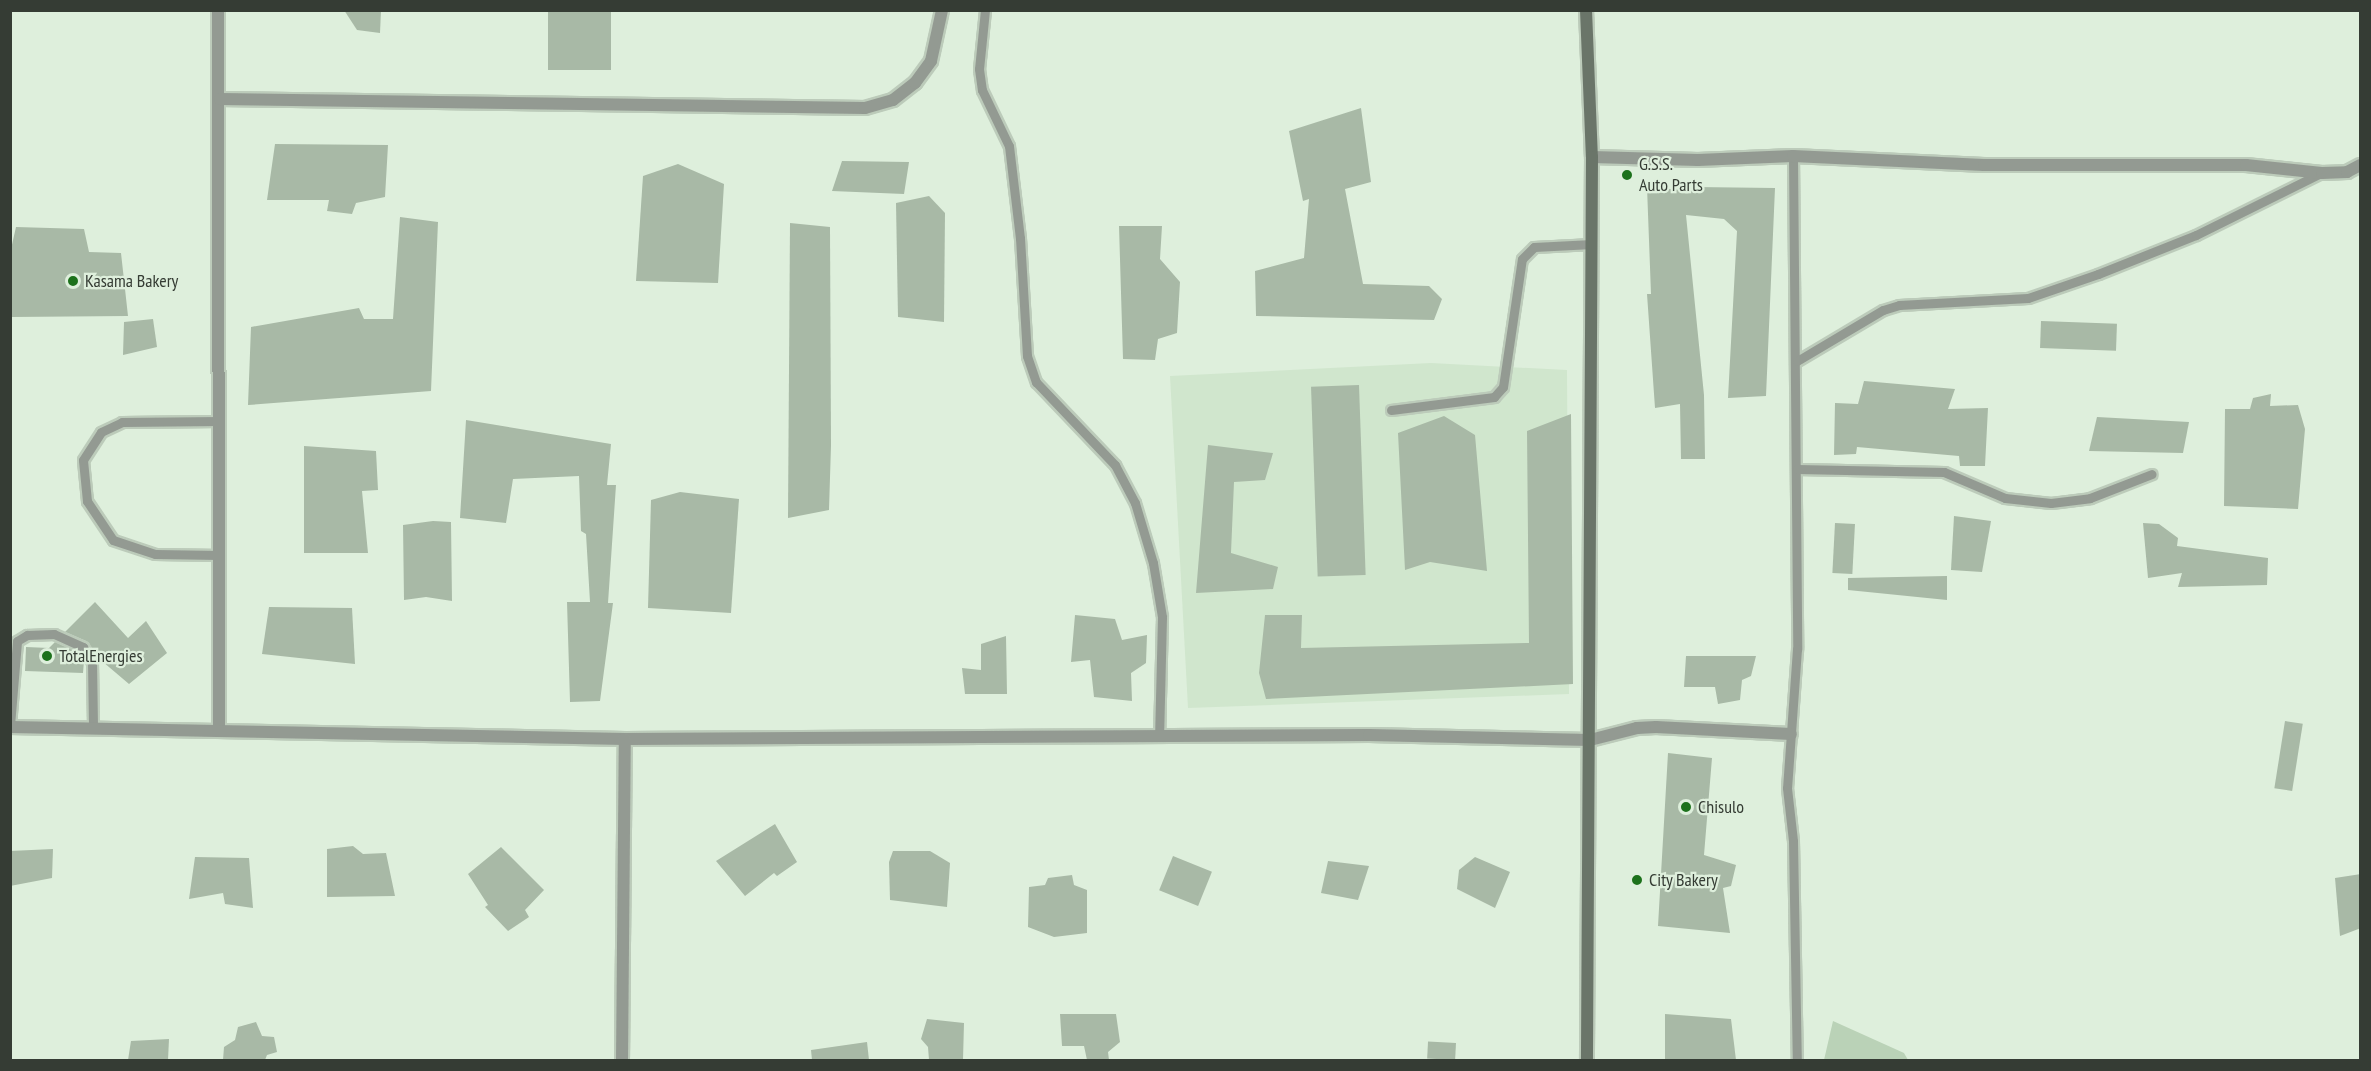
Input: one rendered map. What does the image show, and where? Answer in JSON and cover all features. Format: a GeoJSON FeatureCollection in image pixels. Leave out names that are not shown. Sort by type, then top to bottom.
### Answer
{"type":"FeatureCollection","features":[{"type":"Feature","properties":{"kind":"street"},"geometry":{"type":"LineString","coordinates":[[218,10],[220,99],[219,731]]}},
{"type":"Feature","properties":{"kind":"street"},"geometry":{"type":"LineString","coordinates":[[220,99],[865,108],[892,100],[915,83],[931,62],[942,10]]}},
{"type":"Feature","properties":{"kind":"street"},"geometry":{"type":"LineString","coordinates":[[1586,10],[1592,157],[1587,1060]]}},
{"type":"Feature","properties":{"kind":"street"},"geometry":{"type":"LineString","coordinates":[[1592,157],[1698,160],[1793,156],[1984,165],[2246,165],[2322,172],[2347,172],[2361,165]]}},
{"type":"Feature","properties":{"kind":"street"},"geometry":{"type":"LineString","coordinates":[[10,726],[625,739],[1370,735],[1590,740],[1637,728],[1791,734]]}},
{"type":"Feature","properties":{"kind":"street"},"geometry":{"type":"LineString","coordinates":[[622,1060],[625,739]]}},
{"type":"Feature","properties":{"kind":"lane"},"geometry":{"type":"LineString","coordinates":[[985,10],[979,69],[982,90],[1009,146],[1020,238],[1026,356],[1036,382],[1115,465],[1135,503],[1153,563],[1162,617],[1159,736]]}},
{"type":"Feature","properties":{"kind":"lane"},"geometry":{"type":"LineString","coordinates":[[1793,156],[1797,361],[1797,649],[1787,788],[1793,841],[1797,1060]]}},
{"type":"Feature","properties":{"kind":"lane"},"geometry":{"type":"LineString","coordinates":[[1797,361],[1883,310],[1899,305],[2028,298],[2098,274],[2196,235],[2322,172]]}},
{"type":"Feature","properties":{"kind":"lane"},"geometry":{"type":"LineString","coordinates":[[1391,410],[1494,397],[1503,387],[1522,259],[1534,247],[1592,244]]}},
{"type":"Feature","properties":{"kind":"lane"},"geometry":{"type":"LineString","coordinates":[[220,421],[122,422],[101,432],[82,460],[87,501],[114,540],[155,554],[220,555]]}},
{"type":"Feature","properties":{"kind":"lane"},"geometry":{"type":"LineString","coordinates":[[1797,469],[1944,472],[2005,498],[2051,503],[2090,498],[2152,474]]}},
{"type":"Feature","properties":{"kind":"lane"},"geometry":{"type":"LineString","coordinates":[[10,726],[17,641],[27,635],[54,634],[83,647],[92,662],[93,728]]}},
{"type":"Feature","properties":{"kind":"shaded area"},"geometry":{"type":"Polygon","coordinates":[[[1431,363],[1567,370],[1569,694],[1188,708],[1170,376],[1431,363]]]}},
{"type":"Feature","properties":{"kind":"shaded area"},"geometry":{"type":"Polygon","coordinates":[[[1833,1021],[1904,1053],[1908,1060],[1824,1060],[1833,1021]]]}},
{"type":"Feature","properties":{"kind":"building"},"geometry":{"type":"Polygon","coordinates":[[[344,10],[381,10],[380,33],[357,30],[344,10]]]}},
{"type":"Feature","properties":{"kind":"building"},"geometry":{"type":"Polygon","coordinates":[[[548,10],[611,10],[611,70],[548,70],[548,10]]]}},
{"type":"Feature","properties":{"kind":"building"},"geometry":{"type":"Polygon","coordinates":[[[1361,108],[1371,182],[1345,189],[1363,284],[1429,286],[1442,299],[1434,320],[1256,316],[1255,271],[1304,258],[1309,199],[1303,201],[1289,131],[1361,108]]]}},
{"type":"Feature","properties":{"kind":"building"},"geometry":{"type":"Polygon","coordinates":[[[275,144],[388,145],[385,197],[356,203],[352,214],[327,211],[329,200],[267,200],[275,144]]]}},
{"type":"Feature","properties":{"kind":"building"},"geometry":{"type":"Polygon","coordinates":[[[842,161],[909,162],[904,194],[832,191],[842,161]]]}},
{"type":"Feature","properties":{"kind":"building"},"geometry":{"type":"Polygon","coordinates":[[[678,164],[724,184],[718,283],[636,281],[643,176],[678,164]]]}},
{"type":"Feature","properties":{"kind":"building"},"geometry":{"type":"Polygon","coordinates":[[[1647,187],[1694,191],[1695,187],[1775,188],[1766,396],[1728,398],[1737,231],[1724,219],[1686,215],[1704,395],[1705,459],[1681,459],[1680,404],[1655,408],[1647,294],[1651,294],[1647,187]]]}},
{"type":"Feature","properties":{"kind":"building"},"geometry":{"type":"Polygon","coordinates":[[[929,196],[945,213],[944,322],[898,317],[896,203],[929,196]]]}},
{"type":"Feature","properties":{"kind":"building"},"geometry":{"type":"Polygon","coordinates":[[[400,217],[438,222],[431,391],[248,405],[251,327],[359,308],[364,319],[393,319],[400,217]]]}},
{"type":"Feature","properties":{"kind":"building"},"geometry":{"type":"Polygon","coordinates":[[[790,223],[830,227],[831,445],[829,510],[788,518],[790,223]]]}},
{"type":"Feature","properties":{"kind":"building"},"geometry":{"type":"Polygon","coordinates":[[[1119,226],[1162,226],[1160,259],[1180,282],[1177,333],[1158,339],[1155,360],[1123,359],[1119,226]]]}},
{"type":"Feature","properties":{"kind":"building"},"geometry":{"type":"Polygon","coordinates":[[[16,227],[84,229],[89,252],[121,253],[128,316],[11,317],[11,249],[16,227]]]}},
{"type":"Feature","properties":{"kind":"building"},"geometry":{"type":"Polygon","coordinates":[[[153,319],[157,347],[123,355],[124,322],[153,319]]]}},
{"type":"Feature","properties":{"kind":"building"},"geometry":{"type":"Polygon","coordinates":[[[2041,321],[2117,324],[2116,351],[2040,348],[2041,321]]]}},
{"type":"Feature","properties":{"kind":"building"},"geometry":{"type":"Polygon","coordinates":[[[1864,381],[1955,389],[1948,409],[1988,408],[1985,466],[1960,466],[1959,456],[1857,447],[1856,454],[1834,455],[1835,403],[1858,404],[1864,381]]]}},
{"type":"Feature","properties":{"kind":"building"},"geometry":{"type":"Polygon","coordinates":[[[1359,385],[1366,575],[1318,577],[1311,387],[1359,385]]]}},
{"type":"Feature","properties":{"kind":"building"},"geometry":{"type":"Polygon","coordinates":[[[2271,394],[2270,406],[2298,405],[2305,429],[2298,509],[2224,506],[2225,409],[2250,409],[2253,398],[2271,394]]]}},
{"type":"Feature","properties":{"kind":"building"},"geometry":{"type":"Polygon","coordinates":[[[1571,414],[1573,684],[1266,699],[1259,673],[1265,615],[1302,615],[1301,648],[1529,643],[1527,431],[1571,414]]]}},
{"type":"Feature","properties":{"kind":"building"},"geometry":{"type":"Polygon","coordinates":[[[1444,416],[1475,435],[1487,571],[1430,562],[1405,570],[1398,433],[1444,416]]]}},
{"type":"Feature","properties":{"kind":"building"},"geometry":{"type":"Polygon","coordinates":[[[2097,417],[2189,422],[2183,453],[2089,451],[2097,417]]]}},
{"type":"Feature","properties":{"kind":"building"},"geometry":{"type":"Polygon","coordinates":[[[466,420],[611,444],[607,485],[616,485],[608,603],[613,603],[600,701],[570,702],[567,602],[590,602],[586,534],[581,531],[579,476],[513,479],[506,523],[460,518],[466,420]]]}},
{"type":"Feature","properties":{"kind":"building"},"geometry":{"type":"Polygon","coordinates":[[[1208,445],[1273,453],[1265,480],[1234,482],[1231,553],[1278,567],[1273,589],[1196,593],[1208,445]]]}},
{"type":"Feature","properties":{"kind":"building"},"geometry":{"type":"Polygon","coordinates":[[[304,446],[376,451],[378,490],[362,491],[368,553],[304,553],[304,446]]]}},
{"type":"Feature","properties":{"kind":"building"},"geometry":{"type":"Polygon","coordinates":[[[680,492],[739,499],[731,613],[648,608],[651,500],[680,492]]]}},
{"type":"Feature","properties":{"kind":"building"},"geometry":{"type":"Polygon","coordinates":[[[1954,516],[1991,521],[1982,572],[1951,570],[1954,516]]]}},
{"type":"Feature","properties":{"kind":"building"},"geometry":{"type":"Polygon","coordinates":[[[433,521],[451,522],[452,601],[426,597],[404,600],[403,525],[433,521]]]}},
{"type":"Feature","properties":{"kind":"building"},"geometry":{"type":"Polygon","coordinates":[[[1835,523],[1855,524],[1852,574],[1832,573],[1835,523]]]}},
{"type":"Feature","properties":{"kind":"building"},"geometry":{"type":"Polygon","coordinates":[[[2143,523],[2159,524],[2178,538],[2177,546],[2268,558],[2267,585],[2178,587],[2182,573],[2148,578],[2143,523]]]}},
{"type":"Feature","properties":{"kind":"building"},"geometry":{"type":"Polygon","coordinates":[[[1947,576],[1947,600],[1848,590],[1848,578],[1947,576]]]}},
{"type":"Feature","properties":{"kind":"building"},"geometry":{"type":"Polygon","coordinates":[[[95,602],[128,638],[146,621],[167,653],[129,684],[96,656],[86,641],[65,632],[95,602]]]}},
{"type":"Feature","properties":{"kind":"building"},"geometry":{"type":"Polygon","coordinates":[[[269,607],[352,608],[355,664],[262,654],[269,607]]]}},
{"type":"Feature","properties":{"kind":"building"},"geometry":{"type":"Polygon","coordinates":[[[1075,615],[1115,619],[1122,640],[1147,635],[1146,663],[1131,673],[1132,701],[1094,697],[1090,660],[1071,662],[1075,615]]]}},
{"type":"Feature","properties":{"kind":"building"},"geometry":{"type":"Polygon","coordinates":[[[1006,636],[1007,694],[965,694],[962,668],[981,670],[981,644],[1006,636]]]}},
{"type":"Feature","properties":{"kind":"building"},"geometry":{"type":"Polygon","coordinates":[[[55,642],[78,652],[84,661],[83,673],[25,671],[26,647],[49,648],[55,642]]]}},
{"type":"Feature","properties":{"kind":"building"},"geometry":{"type":"Polygon","coordinates":[[[1686,656],[1756,656],[1751,676],[1742,680],[1740,700],[1718,704],[1715,687],[1684,687],[1686,656]]]}},
{"type":"Feature","properties":{"kind":"building"},"geometry":{"type":"Polygon","coordinates":[[[2285,721],[2303,724],[2292,791],[2274,788],[2285,721]]]}},
{"type":"Feature","properties":{"kind":"building","name":"Chisulo"},"geometry":{"type":"Polygon","coordinates":[[[1668,753],[1712,758],[1704,855],[1736,865],[1731,886],[1723,888],[1730,933],[1658,926],[1668,753]]]}},
{"type":"Feature","properties":{"kind":"building"},"geometry":{"type":"Polygon","coordinates":[[[775,824],[797,862],[777,876],[774,873],[745,896],[716,861],[775,824]]]}},
{"type":"Feature","properties":{"kind":"building"},"geometry":{"type":"Polygon","coordinates":[[[353,846],[363,854],[386,853],[395,896],[327,897],[327,849],[353,846]]]}},
{"type":"Feature","properties":{"kind":"building"},"geometry":{"type":"Polygon","coordinates":[[[501,847],[544,890],[525,910],[529,917],[508,931],[485,907],[488,905],[468,874],[501,847]]]}},
{"type":"Feature","properties":{"kind":"building"},"geometry":{"type":"Polygon","coordinates":[[[53,849],[52,878],[10,886],[10,851],[53,849]]]}},
{"type":"Feature","properties":{"kind":"building"},"geometry":{"type":"Polygon","coordinates":[[[893,851],[930,851],[950,863],[947,907],[890,900],[889,862],[893,851]]]}},
{"type":"Feature","properties":{"kind":"building"},"geometry":{"type":"Polygon","coordinates":[[[1173,856],[1212,872],[1198,906],[1159,890],[1173,856]]]}},
{"type":"Feature","properties":{"kind":"building"},"geometry":{"type":"Polygon","coordinates":[[[195,857],[249,858],[253,908],[225,904],[223,893],[189,899],[195,857]]]}},
{"type":"Feature","properties":{"kind":"building"},"geometry":{"type":"Polygon","coordinates":[[[1475,857],[1510,872],[1495,908],[1457,889],[1459,870],[1475,857]]]}},
{"type":"Feature","properties":{"kind":"building"},"geometry":{"type":"Polygon","coordinates":[[[1328,861],[1369,866],[1358,900],[1321,893],[1328,861]]]}},
{"type":"Feature","properties":{"kind":"building"},"geometry":{"type":"Polygon","coordinates":[[[2361,874],[2361,928],[2340,936],[2335,878],[2361,874]]]}},
{"type":"Feature","properties":{"kind":"building"},"geometry":{"type":"Polygon","coordinates":[[[1072,875],[1074,885],[1087,890],[1087,933],[1054,937],[1028,927],[1029,887],[1045,885],[1048,878],[1072,875]]]}},
{"type":"Feature","properties":{"kind":"building"},"geometry":{"type":"Polygon","coordinates":[[[1060,1014],[1116,1014],[1120,1042],[1108,1052],[1109,1060],[1087,1060],[1084,1046],[1062,1046],[1060,1014]]]}},
{"type":"Feature","properties":{"kind":"building"},"geometry":{"type":"Polygon","coordinates":[[[1665,1014],[1731,1019],[1736,1060],[1665,1060],[1665,1014]]]}},
{"type":"Feature","properties":{"kind":"building"},"geometry":{"type":"Polygon","coordinates":[[[927,1019],[964,1023],[963,1060],[929,1060],[928,1047],[921,1039],[927,1019]]]}},
{"type":"Feature","properties":{"kind":"building"},"geometry":{"type":"Polygon","coordinates":[[[256,1022],[262,1036],[274,1037],[277,1052],[267,1055],[265,1060],[223,1060],[224,1047],[235,1040],[238,1027],[256,1022]]]}},
{"type":"Feature","properties":{"kind":"building"},"geometry":{"type":"Polygon","coordinates":[[[169,1039],[168,1060],[128,1060],[131,1041],[169,1039]]]}},
{"type":"Feature","properties":{"kind":"building"},"geometry":{"type":"Polygon","coordinates":[[[867,1042],[869,1060],[812,1060],[811,1050],[867,1042]]]}},
{"type":"Feature","properties":{"kind":"building"},"geometry":{"type":"Polygon","coordinates":[[[1428,1042],[1456,1043],[1455,1060],[1427,1059],[1428,1042]]]}},
{"type":"Feature","properties":{"kind":"place","name":"G.S.S. Auto Parts"},"geometry":{"type":"Point","coordinates":[1627,175]}},
{"type":"Feature","properties":{"kind":"place","name":"Kasama Bakery"},"geometry":{"type":"Point","coordinates":[73,281]}},
{"type":"Feature","properties":{"kind":"place","name":"TotalEnergies"},"geometry":{"type":"Point","coordinates":[47,656]}},
{"type":"Feature","properties":{"kind":"place","name":"Chisulo"},"geometry":{"type":"Point","coordinates":[1686,807]}},
{"type":"Feature","properties":{"kind":"place","name":"City Bakery"},"geometry":{"type":"Point","coordinates":[1637,880]}}]}
